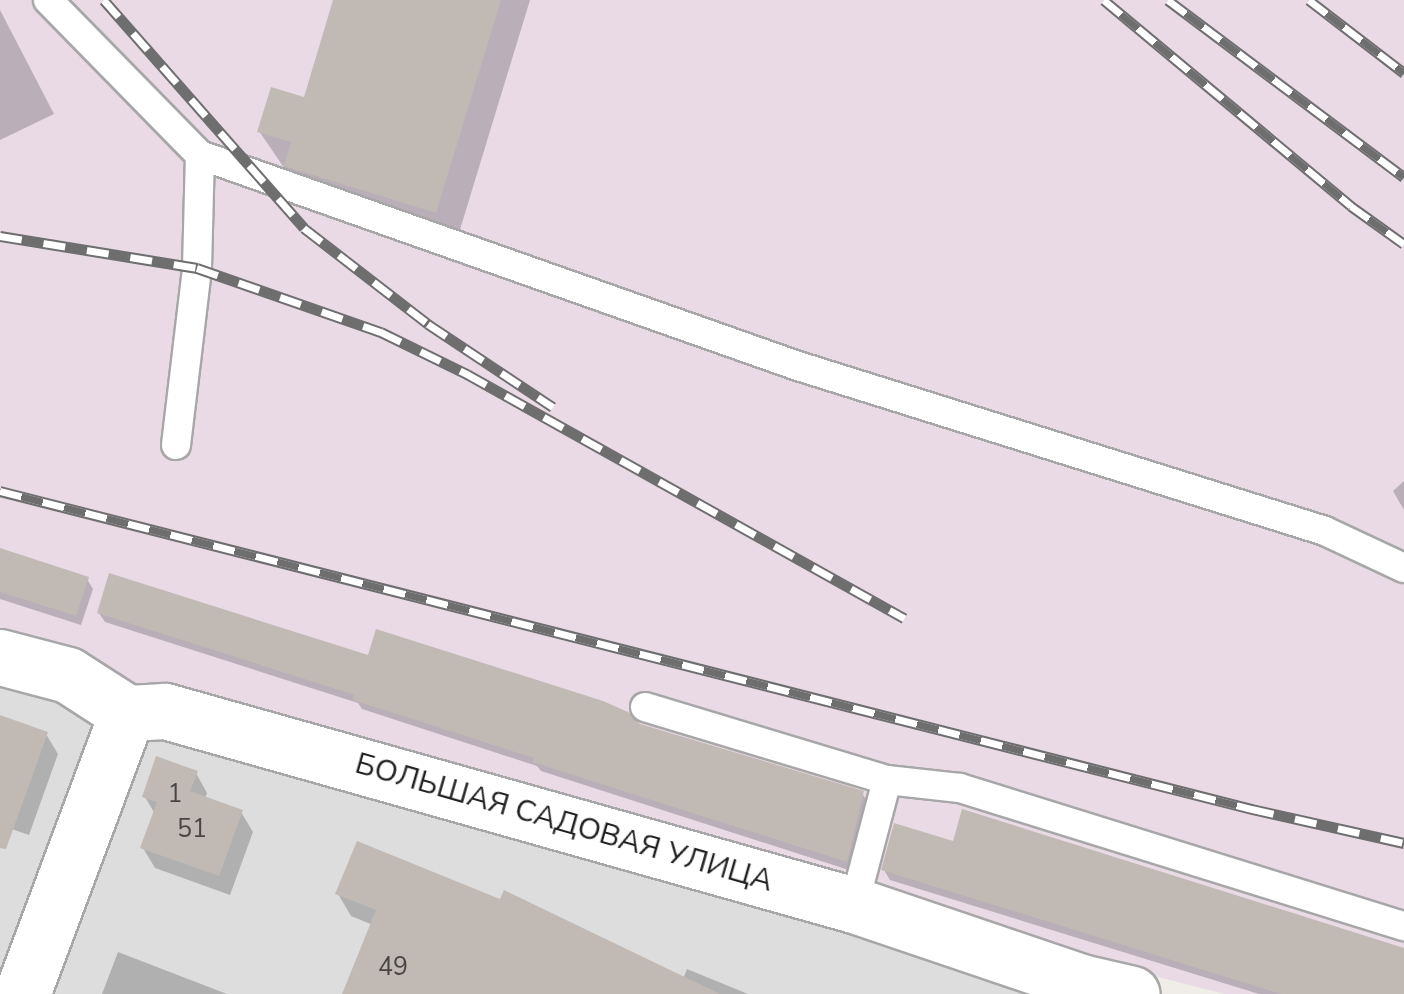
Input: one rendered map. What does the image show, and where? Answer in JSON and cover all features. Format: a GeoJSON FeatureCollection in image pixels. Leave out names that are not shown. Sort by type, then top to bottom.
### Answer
{"type":"FeatureCollection","features":[{"type":"Feature","properties":{"kind":"street"},"geometry":{"type":"LineString","coordinates":[[0,657],[68,676],[127,713],[22,994]]}},
{"type":"Feature","properties":{"kind":"street","name":"БОЛЬШАЯ САДОВАЯ УЛИЦА"},"geometry":{"type":"LineString","coordinates":[[127,713],[165,711],[854,904],[1097,990]]}},
{"type":"Feature","properties":{"kind":"lane"},"geometry":{"type":"LineString","coordinates":[[48,0],[200,155],[798,366],[1325,531],[1404,568]]}},
{"type":"Feature","properties":{"kind":"lane"},"geometry":{"type":"LineString","coordinates":[[176,445],[198,268],[200,155]]}},
{"type":"Feature","properties":{"kind":"lane"},"geometry":{"type":"LineString","coordinates":[[644,708],[887,780],[960,788],[1404,926]]}},
{"type":"Feature","properties":{"kind":"lane"},"geometry":{"type":"LineString","coordinates":[[854,904],[887,780]]}},
{"type":"Feature","properties":{"kind":"shaded area"},"geometry":{"type":"Polygon","coordinates":[[[0,0],[1404,0],[1404,994],[1225,994],[1087,959],[132,687],[0,631],[0,0]]]}},
{"type":"Feature","properties":{"kind":"shaded area"},"geometry":{"type":"Polygon","coordinates":[[[0,680],[64,699],[89,717],[98,736],[0,994],[0,680]]]}},
{"type":"Feature","properties":{"kind":"shaded area"},"geometry":{"type":"Polygon","coordinates":[[[144,731],[854,919],[1042,994],[40,994],[144,731]]]}},
{"type":"Feature","properties":{"kind":"building"},"geometry":{"type":"Polygon","coordinates":[[[333,0],[501,0],[436,213],[284,166],[291,142],[257,132],[271,87],[304,97],[333,0]]]}},
{"type":"Feature","properties":{"kind":"building"},"geometry":{"type":"Polygon","coordinates":[[[0,548],[89,577],[76,616],[0,592],[0,548]]]}},
{"type":"Feature","properties":{"kind":"building"},"geometry":{"type":"Polygon","coordinates":[[[109,573],[368,655],[376,629],[603,701],[628,712],[640,724],[864,791],[847,862],[532,762],[534,758],[353,700],[355,695],[97,613],[109,573]]]}},
{"type":"Feature","properties":{"kind":"building"},"geometry":{"type":"Polygon","coordinates":[[[0,715],[48,732],[6,849],[0,848],[0,715]]]}},
{"type":"Feature","properties":{"kind":"building"},"geometry":{"type":"Polygon","coordinates":[[[156,756],[198,771],[190,791],[243,810],[219,876],[140,848],[157,802],[142,797],[156,756]]]}},
{"type":"Feature","properties":{"kind":"building"},"geometry":{"type":"Polygon","coordinates":[[[962,809],[1404,948],[1404,994],[1281,994],[881,870],[894,823],[953,841],[962,809]]]}},
{"type":"Feature","properties":{"kind":"building"},"geometry":{"type":"Polygon","coordinates":[[[357,841],[500,899],[504,890],[720,994],[342,994],[376,910],[335,894],[357,841]]]}},
{"type":"Feature","properties":{"kind":"railway"},"geometry":{"type":"LineString","coordinates":[[104,0],[304,228],[428,324],[553,407]]}},
{"type":"Feature","properties":{"kind":"railway"},"geometry":{"type":"LineString","coordinates":[[1104,0],[1351,206],[1404,244]]}},
{"type":"Feature","properties":{"kind":"railway"},"geometry":{"type":"LineString","coordinates":[[1168,0],[1404,177]]}},
{"type":"Feature","properties":{"kind":"railway"},"geometry":{"type":"LineString","coordinates":[[1309,0],[1404,73]]}},
{"type":"Feature","properties":{"kind":"railway"},"geometry":{"type":"LineString","coordinates":[[0,236],[197,268],[381,332],[467,374],[904,618]]}},
{"type":"Feature","properties":{"kind":"railway"},"geometry":{"type":"LineString","coordinates":[[0,491],[1252,809],[1404,843]]}}]}
